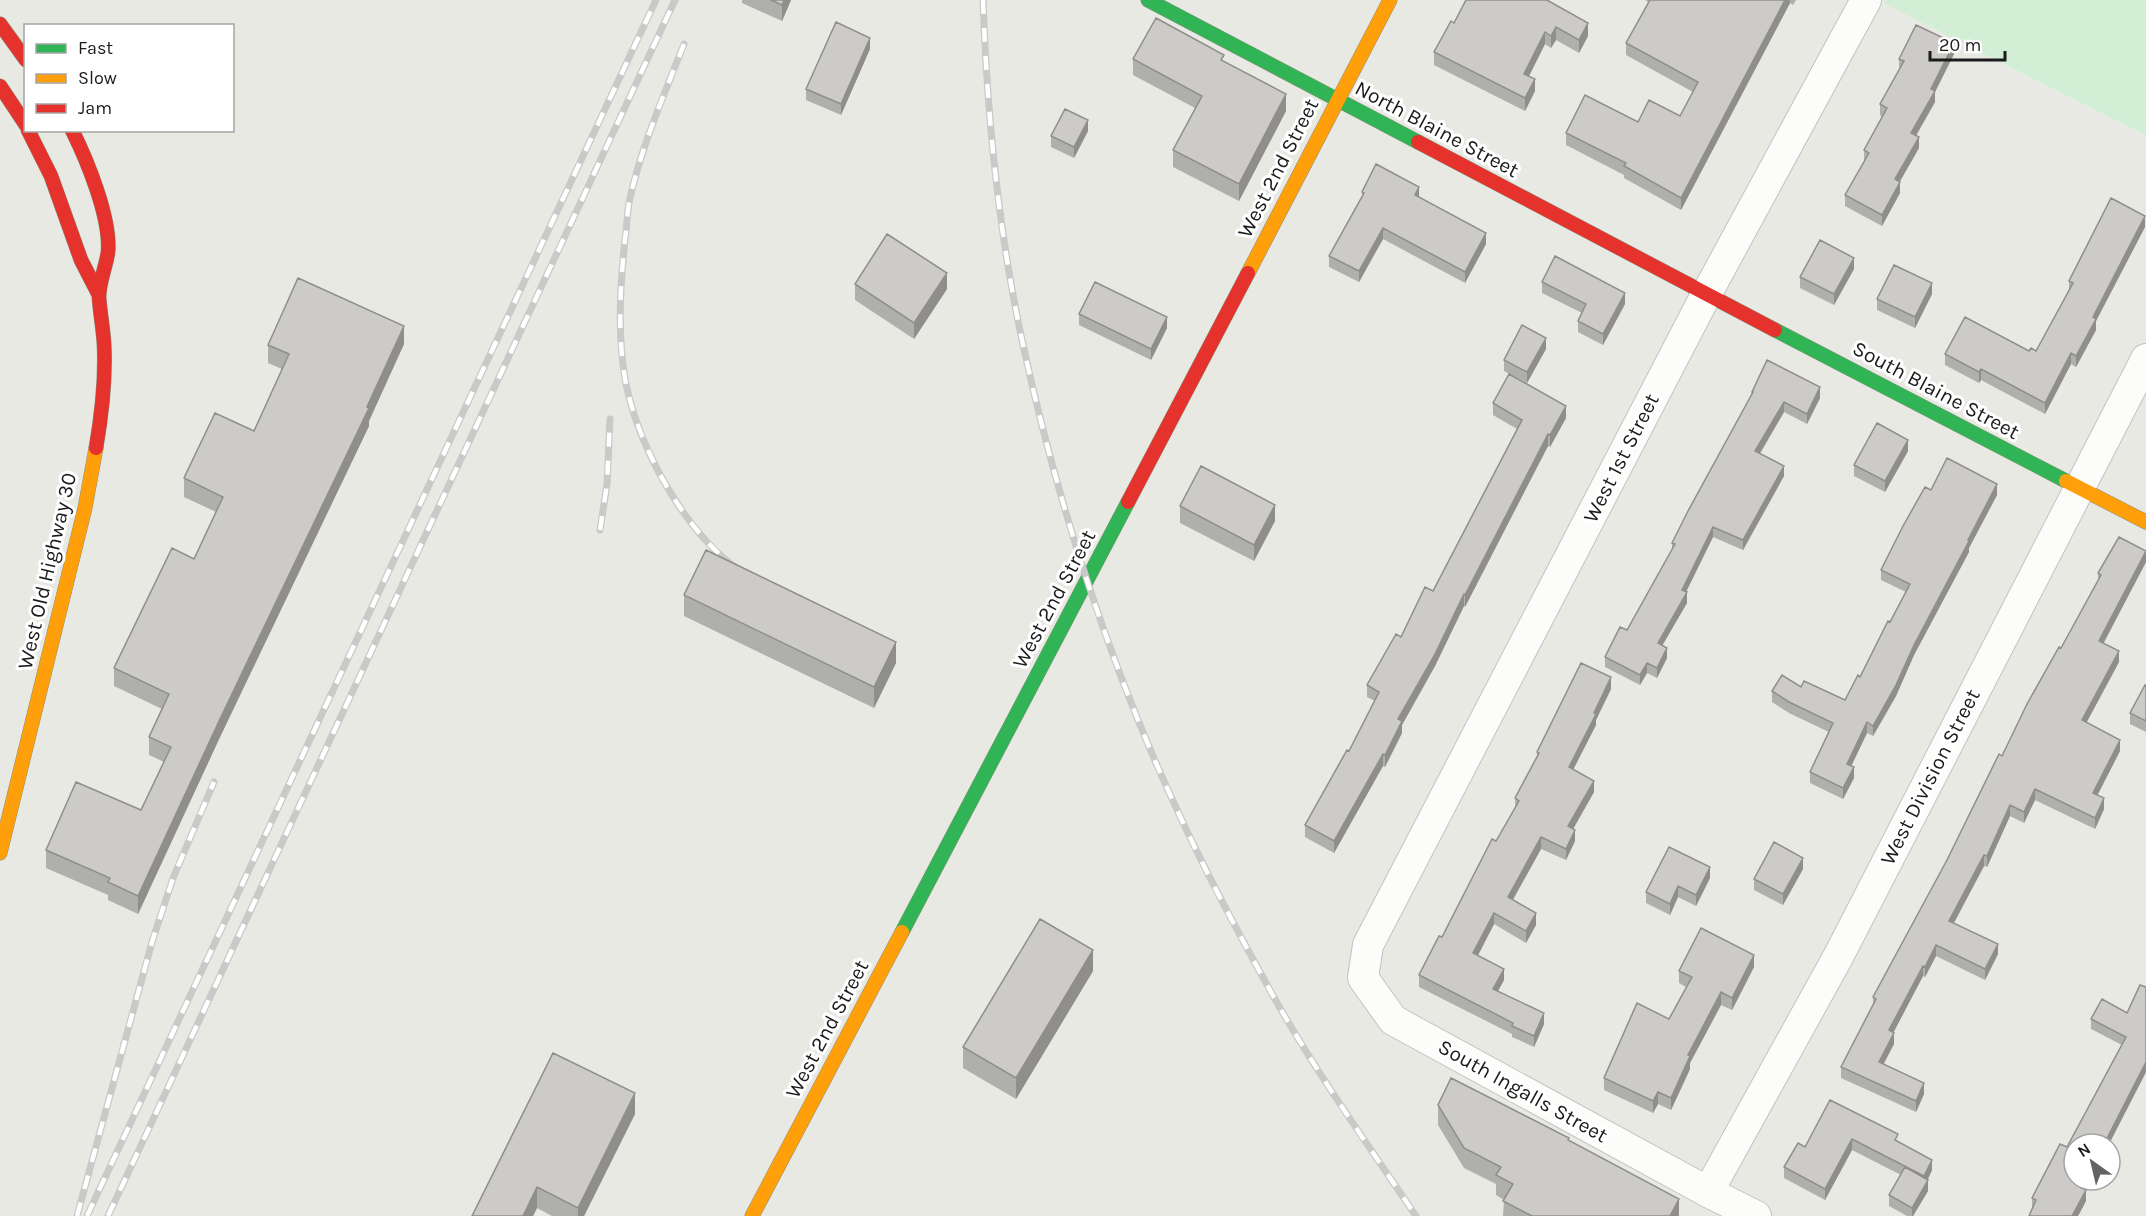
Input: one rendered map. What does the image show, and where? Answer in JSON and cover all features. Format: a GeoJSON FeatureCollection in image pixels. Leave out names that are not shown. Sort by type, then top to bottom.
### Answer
{"type":"FeatureCollection","features":[{"type":"Feature","properties":{"kind":"street","name":"North Blaine Street"},"geometry":{"type":"LineString","coordinates":[[1148,0],[1707,293]]}},
{"type":"Feature","properties":{"kind":"street","name":"West 2nd Street"},"geometry":{"type":"LineString","coordinates":[[752,1216],[1088,582],[1390,0]]}},
{"type":"Feature","properties":{"kind":"street","name":"West 1st Street"},"geometry":{"type":"LineString","coordinates":[[1382,919],[1707,293],[1866,0]]}},
{"type":"Feature","properties":{"kind":"street"},"geometry":{"type":"LineString","coordinates":[[0,24],[24,57]]}},
{"type":"Feature","properties":{"kind":"street"},"geometry":{"type":"LineString","coordinates":[[0,86],[24,122]]}},
{"type":"Feature","properties":{"kind":"street","name":"West Old Highway 30"},"geometry":{"type":"LineString","coordinates":[[29,132],[51,176],[81,260],[99,295]]}},
{"type":"Feature","properties":{"kind":"street","name":"West Old Highway 30"},"geometry":{"type":"LineString","coordinates":[[0,853],[80,531],[93,466],[104,385],[104,342],[99,295],[108,251],[100,201],[73,132]]}},
{"type":"Feature","properties":{"kind":"street","name":"South Blaine Street"},"geometry":{"type":"LineString","coordinates":[[1707,293],[2146,522]]}},
{"type":"Feature","properties":{"kind":"street","name":"West Division Street"},"geometry":{"type":"LineString","coordinates":[[1708,1192],[1838,957],[2146,359]]}},
{"type":"Feature","properties":{"kind":"street","name":"South Ingalls Street"},"geometry":{"type":"LineString","coordinates":[[1382,919],[1368,945],[1363,978],[1393,1020],[1756,1216]]}},
{"type":"Feature","properties":{"kind":"green space"},"geometry":{"type":"Polygon","coordinates":[[[1886,0],[2146,0],[2146,135],[1885,4],[1886,0]]]}},
{"type":"Feature","properties":{"kind":"building"},"geometry":{"type":"Polygon","coordinates":[[[771,0],[784,0],[782,5],[771,0]]]}},
{"type":"Feature","properties":{"kind":"building"},"geometry":{"type":"Polygon","coordinates":[[[1466,0],[1547,0],[1588,23],[1579,40],[1556,27],[1551,36],[1545,32],[1524,74],[1535,79],[1525,98],[1434,52],[1451,21],[1454,23],[1466,0]]]}},
{"type":"Feature","properties":{"kind":"building"},"geometry":{"type":"Polygon","coordinates":[[[1650,0],[1785,0],[1681,198],[1624,166],[1626,163],[1566,133],[1585,95],[1638,122],[1649,100],[1680,116],[1698,82],[1626,43],[1650,0]]]}},
{"type":"Feature","properties":{"kind":"building"},"geometry":{"type":"Polygon","coordinates":[[[1156,18],[1224,55],[1221,60],[1286,94],[1239,184],[1173,150],[1202,96],[1133,59],[1156,18]]]}},
{"type":"Feature","properties":{"kind":"building"},"geometry":{"type":"Polygon","coordinates":[[[836,22],[870,38],[841,104],[806,89],[836,22]]]}},
{"type":"Feature","properties":{"kind":"building"},"geometry":{"type":"Polygon","coordinates":[[[1916,25],[1954,43],[1931,89],[1935,91],[1911,133],[1919,137],[1895,179],[1900,182],[1882,215],[1845,195],[1869,153],[1864,150],[1887,108],[1880,104],[1904,61],[1899,59],[1916,25]]]}},
{"type":"Feature","properties":{"kind":"building"},"geometry":{"type":"Polygon","coordinates":[[[1065,109],[1088,120],[1074,147],[1051,136],[1065,109]]]}},
{"type":"Feature","properties":{"kind":"building"},"geometry":{"type":"Polygon","coordinates":[[[1376,164],[1419,187],[1415,195],[1486,233],[1465,272],[1383,228],[1359,271],[1329,256],[1364,193],[1362,192],[1376,164]]]}},
{"type":"Feature","properties":{"kind":"building"},"geometry":{"type":"Polygon","coordinates":[[[2111,198],[2145,216],[2093,317],[2096,319],[2076,356],[2071,353],[2045,403],[1981,369],[1979,372],[1945,354],[1965,317],[2029,351],[2031,348],[2036,351],[2073,283],[2069,281],[2111,198]]]}},
{"type":"Feature","properties":{"kind":"building"},"geometry":{"type":"Polygon","coordinates":[[[887,234],[947,273],[914,323],[855,284],[887,234]]]}},
{"type":"Feature","properties":{"kind":"building"},"geometry":{"type":"Polygon","coordinates":[[[1820,240],[1854,258],[1834,294],[1800,277],[1820,240]]]}},
{"type":"Feature","properties":{"kind":"building"},"geometry":{"type":"Polygon","coordinates":[[[1555,256],[1625,293],[1603,334],[1578,321],[1586,304],[1542,282],[1555,256]]]}},
{"type":"Feature","properties":{"kind":"building"},"geometry":{"type":"Polygon","coordinates":[[[1894,265],[1932,283],[1915,317],[1877,299],[1894,265]]]}},
{"type":"Feature","properties":{"kind":"building"},"geometry":{"type":"Polygon","coordinates":[[[298,278],[404,326],[367,407],[369,408],[138,896],[108,882],[110,878],[46,850],[76,782],[141,810],[171,747],[149,737],[169,694],[114,668],[172,548],[194,559],[223,497],[184,478],[215,413],[254,431],[289,354],[268,345],[298,278]]]}},
{"type":"Feature","properties":{"kind":"building"},"geometry":{"type":"Polygon","coordinates":[[[1095,282],[1167,317],[1151,349],[1079,314],[1095,282]]]}},
{"type":"Feature","properties":{"kind":"building"},"geometry":{"type":"Polygon","coordinates":[[[1522,325],[1546,338],[1527,372],[1504,360],[1522,325]]]}},
{"type":"Feature","properties":{"kind":"building"},"geometry":{"type":"Polygon","coordinates":[[[1767,360],[1820,387],[1807,414],[1784,402],[1755,451],[1784,466],[1743,540],[1713,527],[1682,590],[1687,592],[1658,643],[1667,648],[1657,668],[1647,663],[1640,675],[1605,657],[1620,627],[1627,630],[1675,544],[1672,543],[1753,392],[1767,360]]]}},
{"type":"Feature","properties":{"kind":"building"},"geometry":{"type":"Polygon","coordinates":[[[1509,374],[1566,406],[1550,435],[1548,434],[1435,654],[1398,719],[1402,721],[1385,755],[1383,754],[1334,841],[1305,825],[1347,750],[1349,751],[1379,692],[1367,685],[1396,634],[1401,637],[1425,587],[1433,591],[1522,420],[1493,403],[1509,374]]]}},
{"type":"Feature","properties":{"kind":"building"},"geometry":{"type":"Polygon","coordinates":[[[1877,423],[1908,440],[1885,481],[1854,465],[1877,423]]]}},
{"type":"Feature","properties":{"kind":"building"},"geometry":{"type":"Polygon","coordinates":[[[1947,458],[1997,484],[1914,645],[1896,685],[1873,726],[1867,722],[1847,764],[1854,767],[1843,788],[1810,772],[1833,723],[1789,702],[1772,691],[1782,675],[1801,687],[1804,681],[1845,700],[1858,675],[1860,677],[1888,621],[1890,622],[1910,584],[1881,570],[1925,487],[1931,490],[1947,458]]]}},
{"type":"Feature","properties":{"kind":"building"},"geometry":{"type":"Polygon","coordinates":[[[1201,466],[1275,505],[1254,545],[1180,506],[1201,466]]]}},
{"type":"Feature","properties":{"kind":"building"},"geometry":{"type":"Polygon","coordinates":[[[2119,537],[2146,551],[2099,641],[2119,651],[2082,720],[2120,740],[2093,793],[2104,798],[2095,818],[2035,789],[2024,812],[2010,805],[1987,856],[1984,855],[1949,921],[1998,944],[1985,969],[1936,945],[1889,1030],[1894,1033],[1879,1062],[1924,1083],[1916,1101],[1841,1067],[1876,999],[1873,997],[1947,860],[1999,754],[2002,756],[2027,704],[2059,647],[2061,648],[2101,575],[2098,573],[2119,537]]]}},
{"type":"Feature","properties":{"kind":"building"},"geometry":{"type":"Polygon","coordinates":[[[706,550],[896,642],[874,687],[684,595],[706,550]]]}},
{"type":"Feature","properties":{"kind":"building"},"geometry":{"type":"Polygon","coordinates":[[[1581,663],[1611,677],[1594,713],[1596,714],[1569,767],[1594,781],[1568,826],[1575,830],[1566,849],[1541,837],[1508,897],[1536,913],[1526,931],[1494,913],[1473,953],[1504,969],[1493,989],[1544,1013],[1534,1036],[1419,975],[1439,936],[1442,937],[1492,839],[1496,841],[1519,801],[1515,798],[1581,663]]]}},
{"type":"Feature","properties":{"kind":"building"},"geometry":{"type":"Polygon","coordinates":[[[2146,685],[2146,721],[2130,713],[2146,685]]]}},
{"type":"Feature","properties":{"kind":"building"},"geometry":{"type":"Polygon","coordinates":[[[1774,842],[1803,858],[1783,894],[1754,879],[1774,842]]]}},
{"type":"Feature","properties":{"kind":"building"},"geometry":{"type":"Polygon","coordinates":[[[1669,847],[1710,867],[1696,895],[1678,886],[1670,904],[1646,892],[1669,847]]]}},
{"type":"Feature","properties":{"kind":"building"},"geometry":{"type":"Polygon","coordinates":[[[1040,919],[1093,950],[1016,1078],[963,1047],[1040,919]]]}},
{"type":"Feature","properties":{"kind":"building"},"geometry":{"type":"Polygon","coordinates":[[[1701,928],[1754,955],[1732,998],[1721,992],[1688,1055],[1690,1056],[1671,1098],[1658,1092],[1653,1101],[1604,1078],[1637,1003],[1669,1019],[1692,977],[1679,971],[1701,928]]]}},
{"type":"Feature","properties":{"kind":"building"},"geometry":{"type":"Polygon","coordinates":[[[2140,985],[2146,987],[2146,1062],[2110,1132],[2075,1132],[2126,1037],[2091,1019],[2102,999],[2127,1013],[2140,985]]]}},
{"type":"Feature","properties":{"kind":"building"},"geometry":{"type":"Polygon","coordinates":[[[553,1053],[635,1093],[578,1208],[537,1187],[523,1216],[472,1216],[553,1053]]]}},
{"type":"Feature","properties":{"kind":"building"},"geometry":{"type":"Polygon","coordinates":[[[1451,1078],[1569,1138],[1568,1140],[1679,1199],[1670,1216],[1532,1216],[1503,1201],[1513,1184],[1496,1175],[1501,1167],[1464,1148],[1438,1105],[1451,1078]]]}},
{"type":"Feature","properties":{"kind":"building"},"geometry":{"type":"Polygon","coordinates":[[[1830,1100],[1898,1134],[1895,1140],[1932,1160],[1924,1176],[1852,1139],[1825,1189],[1784,1167],[1798,1143],[1805,1147],[1830,1100]]]}},
{"type":"Feature","properties":{"kind":"building"},"geometry":{"type":"Polygon","coordinates":[[[2060,1144],[2062,1145],[2062,1192],[2085,1192],[2072,1216],[2029,1216],[2036,1200],[2032,1198],[2060,1144]]]}},
{"type":"Feature","properties":{"kind":"building"},"geometry":{"type":"Polygon","coordinates":[[[1905,1167],[1928,1180],[1912,1208],[1889,1195],[1905,1167]]]}},
{"type":"Feature","properties":{"kind":"railway"},"geometry":{"type":"LineString","coordinates":[[87,1216],[656,0]]}},
{"type":"Feature","properties":{"kind":"railway"},"geometry":{"type":"LineString","coordinates":[[108,1216],[675,0]]}},
{"type":"Feature","properties":{"kind":"railway"},"geometry":{"type":"LineString","coordinates":[[983,0],[987,85],[995,171],[1006,256],[1022,340],[1068,521],[1108,641],[1154,758],[1190,838],[1238,932],[1309,1056],[1416,1216]]}},
{"type":"Feature","properties":{"kind":"railway"},"geometry":{"type":"LineString","coordinates":[[684,44],[647,139],[630,198],[622,275],[621,348],[632,408],[652,460],[681,509],[698,531],[735,567]]}},
{"type":"Feature","properties":{"kind":"railway"},"geometry":{"type":"LineString","coordinates":[[600,530],[607,484],[610,419]]}},
{"type":"Feature","properties":{"kind":"railway"},"geometry":{"type":"LineString","coordinates":[[77,1216],[152,942],[173,878],[214,782]]}},
{"type":"Feature","properties":{"kind":"traffic: fast"},"geometry":{"type":"LineString","coordinates":[[1148,0],[1418,142]]}},
{"type":"Feature","properties":{"kind":"traffic: fast"},"geometry":{"type":"LineString","coordinates":[[1775,330],[2066,481]]}},
{"type":"Feature","properties":{"kind":"traffic: fast"},"geometry":{"type":"LineString","coordinates":[[902,932],[1128,502]]}},
{"type":"Feature","properties":{"kind":"traffic: slow"},"geometry":{"type":"LineString","coordinates":[[1248,273],[1390,0]]}},
{"type":"Feature","properties":{"kind":"traffic: slow"},"geometry":{"type":"LineString","coordinates":[[0,853],[85,508],[96,448]]}},
{"type":"Feature","properties":{"kind":"traffic: slow"},"geometry":{"type":"LineString","coordinates":[[2066,481],[2146,522]]}},
{"type":"Feature","properties":{"kind":"traffic: slow"},"geometry":{"type":"LineString","coordinates":[[752,1216],[902,932]]}},
{"type":"Feature","properties":{"kind":"traffic: jam"},"geometry":{"type":"LineString","coordinates":[[0,24],[24,57]]}},
{"type":"Feature","properties":{"kind":"traffic: jam"},"geometry":{"type":"LineString","coordinates":[[0,86],[24,122]]}},
{"type":"Feature","properties":{"kind":"traffic: jam"},"geometry":{"type":"LineString","coordinates":[[29,132],[51,176],[81,260],[99,295]]}},
{"type":"Feature","properties":{"kind":"traffic: jam"},"geometry":{"type":"LineString","coordinates":[[73,132],[97,190],[108,238],[108,252],[99,291],[104,369],[102,409],[96,448]]}},
{"type":"Feature","properties":{"kind":"traffic: jam"},"geometry":{"type":"LineString","coordinates":[[1418,142],[1775,330]]}},
{"type":"Feature","properties":{"kind":"traffic: jam"},"geometry":{"type":"LineString","coordinates":[[1128,502],[1248,273]]}}]}
